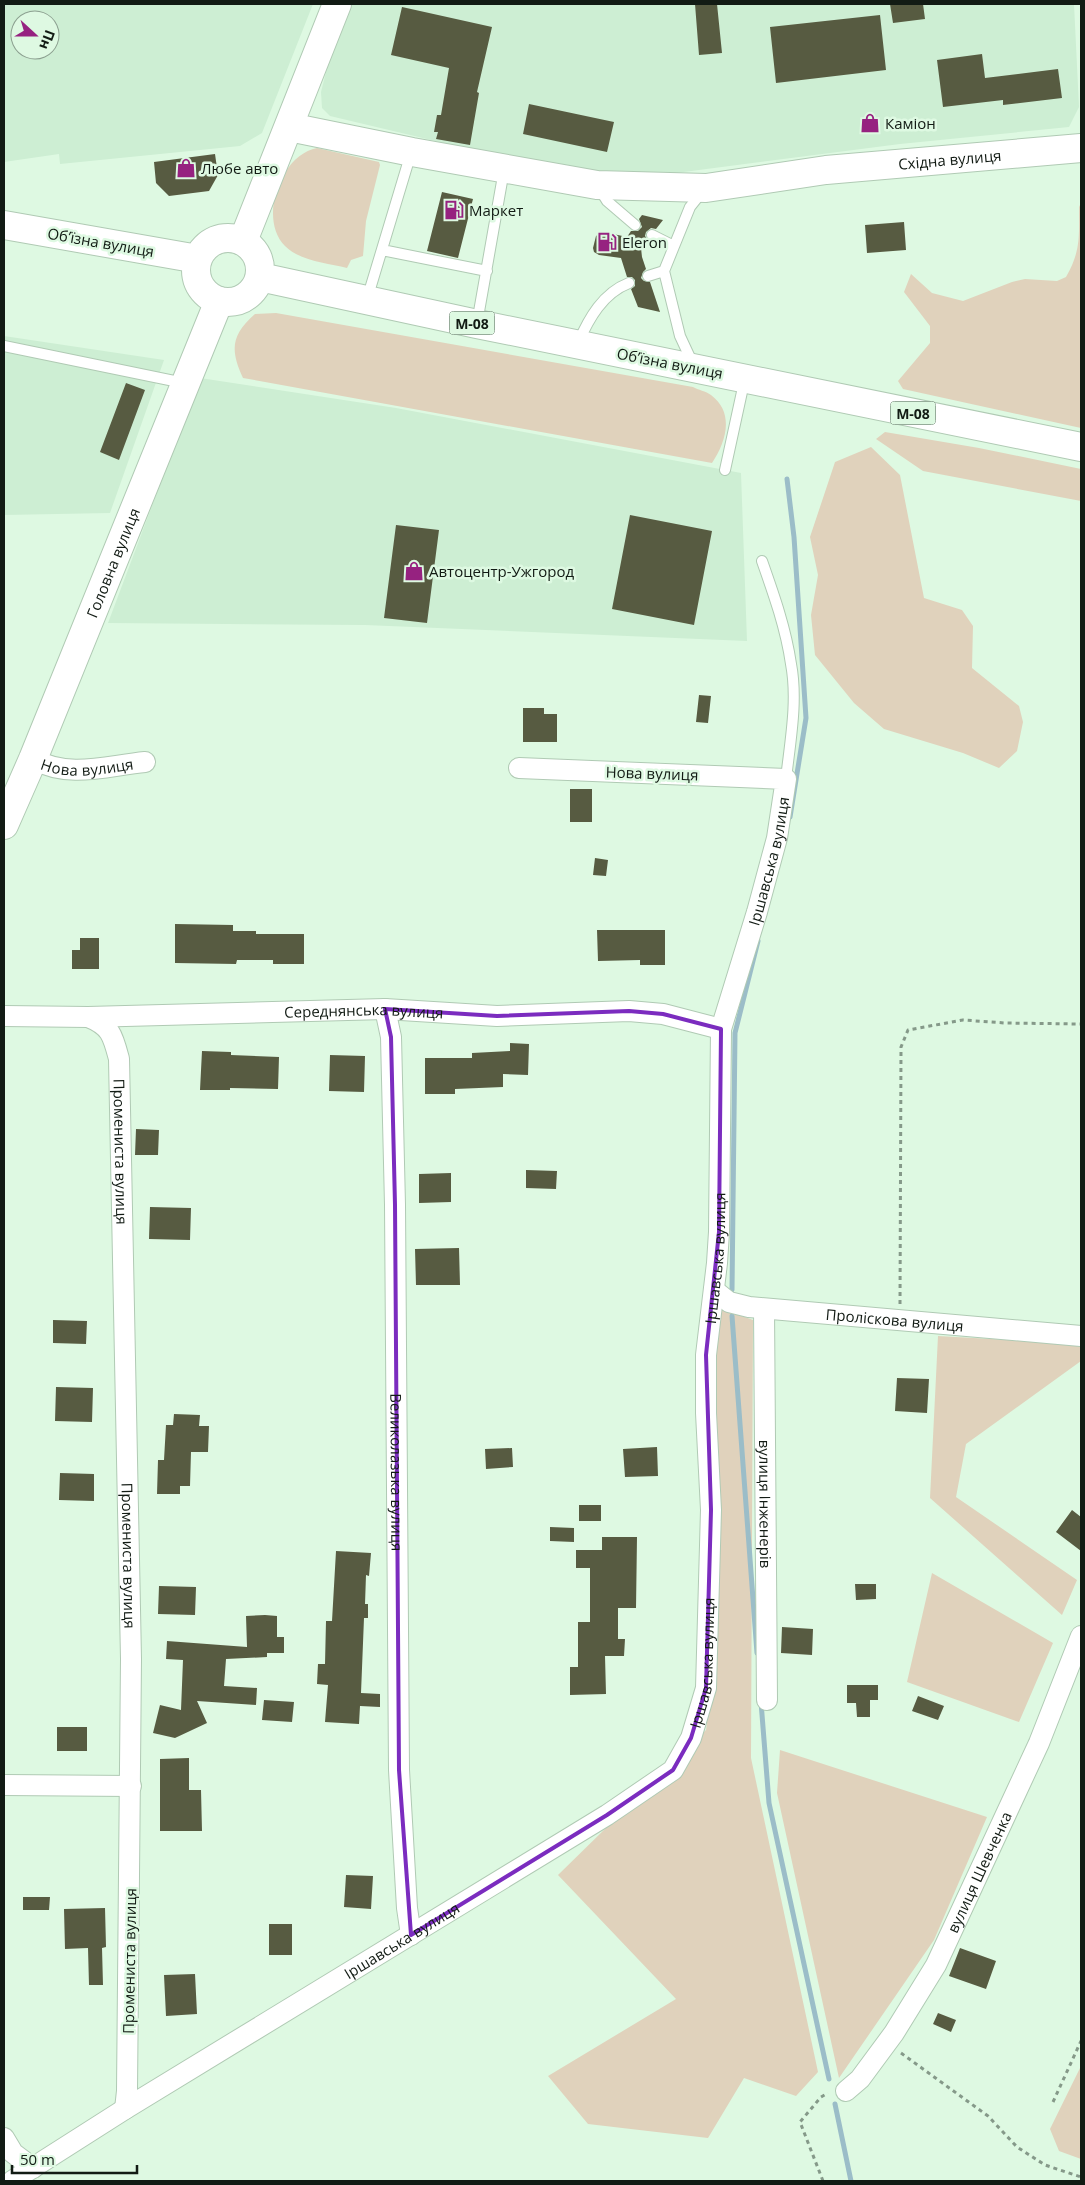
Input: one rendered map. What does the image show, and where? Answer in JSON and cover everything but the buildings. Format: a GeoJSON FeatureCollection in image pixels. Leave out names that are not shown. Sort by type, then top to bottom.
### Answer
{"type":"FeatureCollection","features":[{"type":"Feature","properties":{"kind":"main road"},"geometry":{"type":"LineString","coordinates":[[242,241],[337,4]]}},
{"type":"Feature","properties":{"kind":"main road"},"geometry":{"type":"LineString","coordinates":[[289,127],[412,152],[597,185],[706,188]]}},
{"type":"Feature","properties":{"kind":"main road","name":"Східна вулиця"},"geometry":{"type":"LineString","coordinates":[[706,188],[817,171],[1081,148]]}},
{"type":"Feature","properties":{"kind":"main road","name":"Обʼїзна вулиця"},"geometry":{"type":"LineString","coordinates":[[4,225],[198,258]]}},
{"type":"Feature","properties":{"kind":"main road"},"geometry":{"type":"LineString","coordinates":[[222,238],[242,241],[251,247],[258,256],[260,277],[256,286],[249,294],[235,301],[219,300],[206,292],[198,279],[196,269],[198,258],[203,249],[212,242],[222,238]]}},
{"type":"Feature","properties":{"kind":"main road","name":"Обʼїзна вулиця"},"geometry":{"type":"LineString","coordinates":[[260,277],[366,301],[1081,448]]}},
{"type":"Feature","properties":{"kind":"main road","name":"Головна вулиця"},"geometry":{"type":"LineString","coordinates":[[4,826],[219,300]]}},
{"type":"Feature","properties":{"kind":"street","name":"Нова вулиця"},"geometry":{"type":"LineString","coordinates":[[33,758],[47,766],[78,771],[145,762]]}},
{"type":"Feature","properties":{"kind":"street","name":"Нова вулиця"},"geometry":{"type":"LineString","coordinates":[[519,768],[786,779]]}},
{"type":"Feature","properties":{"kind":"street","name":"Іршавська вулиця"},"geometry":{"type":"LineString","coordinates":[[12,2181],[125,2109],[608,1815],[673,1770],[691,1738],[706,1688],[711,1510],[706,1355],[719,1232],[721,1029],[757,912],[777,838],[786,779]]}},
{"type":"Feature","properties":{"kind":"street","name":"Середнянська вулиця"},"geometry":{"type":"LineString","coordinates":[[4,1016],[88,1017],[385,1010],[497,1016],[628,1012],[663,1014],[721,1029]]}},
{"type":"Feature","properties":{"kind":"street","name":"Великолазька вулиця"},"geometry":{"type":"LineString","coordinates":[[385,1010],[391,1037],[395,1206],[399,1770],[407,1908],[411,1935]]}},
{"type":"Feature","properties":{"kind":"street","name":"Промениста вулиця"},"geometry":{"type":"LineString","coordinates":[[88,1017],[107,1028],[113,1039],[119,1059],[130,1521],[131,1786],[128,2091],[125,2109]]}},
{"type":"Feature","properties":{"kind":"street","name":"Проліскова вулиця"},"geometry":{"type":"LineString","coordinates":[[714,1290],[728,1302],[738,1306],[1081,1336]]}},
{"type":"Feature","properties":{"kind":"street","name":"вулиця Інженерів"},"geometry":{"type":"LineString","coordinates":[[764,1309],[767,1700]]}},
{"type":"Feature","properties":{"kind":"street","name":"вулиця Шевченка"},"geometry":{"type":"LineString","coordinates":[[846,2091],[860,2079],[887,2043],[936,1965],[1039,1743],[1081,1636]]}},
{"type":"Feature","properties":{"kind":"street"},"geometry":{"type":"LineString","coordinates":[[4,1785],[131,1786]]}},
{"type":"Feature","properties":{"kind":"street"},"geometry":{"type":"LineString","coordinates":[[4,2138],[13,2153],[33,2168]]}},
{"type":"Feature","properties":{"kind":"lane"},"geometry":{"type":"LineString","coordinates":[[366,301],[412,152]]}},
{"type":"Feature","properties":{"kind":"lane"},"geometry":{"type":"LineString","coordinates":[[477,324],[504,169]]}},
{"type":"Feature","properties":{"kind":"lane"},"geometry":{"type":"LineString","coordinates":[[597,185],[607,201],[635,225]]}},
{"type":"Feature","properties":{"kind":"lane"},"geometry":{"type":"LineString","coordinates":[[694,368],[680,336],[664,271],[690,206],[706,188]]}},
{"type":"Feature","properties":{"kind":"lane"},"geometry":{"type":"LineString","coordinates":[[652,235],[674,246]]}},
{"type":"Feature","properties":{"kind":"lane"},"geometry":{"type":"LineString","coordinates":[[382,250],[487,271]]}},
{"type":"Feature","properties":{"kind":"lane"},"geometry":{"type":"LineString","coordinates":[[648,276],[664,271]]}},
{"type":"Feature","properties":{"kind":"lane"},"geometry":{"type":"LineString","coordinates":[[577,344],[589,319],[615,289],[629,283]]}},
{"type":"Feature","properties":{"kind":"lane"},"geometry":{"type":"LineString","coordinates":[[4,346],[186,384]]}},
{"type":"Feature","properties":{"kind":"lane"},"geometry":{"type":"LineString","coordinates":[[725,470],[745,378]]}},
{"type":"Feature","properties":{"kind":"lane"},"geometry":{"type":"LineString","coordinates":[[762,561],[780,614],[792,666],[793,700],[786,779]]}},
{"type":"Feature","properties":{"kind":"path"},"geometry":{"type":"LineString","coordinates":[[900,1320],[901,1047],[908,1030],[962,1020],[1004,1023],[1081,1024]]}},
{"type":"Feature","properties":{"kind":"path"},"geometry":{"type":"LineString","coordinates":[[1053,2102],[1081,2041]]}},
{"type":"Feature","properties":{"kind":"path"},"geometry":{"type":"LineString","coordinates":[[887,2043],[988,2116],[1017,2147],[1044,2165],[1081,2177]]}},
{"type":"Feature","properties":{"kind":"path"},"geometry":{"type":"LineString","coordinates":[[823,2181],[800,2122],[821,2097],[833,2092],[846,2091]]}},
{"type":"Feature","properties":{"kind":"highlighted area"},"geometry":{"type":"Polygon","coordinates":[[[385,1009],[497,1016],[629,1011],[663,1014],[721,1029],[719,1232],[706,1355],[711,1510],[706,1688],[691,1738],[673,1770],[607,1815],[411,1935],[399,1770],[395,1205],[391,1037],[385,1009]]]}},
{"type":"Feature","properties":{"kind":"shaded area"},"geometry":{"type":"Polygon","coordinates":[[[4,4],[313,4],[262,133],[240,146],[60,164],[59,154],[4,162],[4,4]]]}},
{"type":"Feature","properties":{"kind":"shaded area"},"geometry":{"type":"Polygon","coordinates":[[[351,4],[1074,4],[1079,107],[1069,127],[900,144],[676,173],[619,174],[562,171],[330,116],[322,108],[321,92],[328,64],[351,4]]]}},
{"type":"Feature","properties":{"kind":"shaded area"},"geometry":{"type":"Polygon","coordinates":[[[317,148],[379,162],[380,165],[366,221],[363,256],[351,260],[347,268],[314,261],[291,251],[277,234],[273,220],[277,190],[283,175],[293,162],[304,153],[317,148]]]}},
{"type":"Feature","properties":{"kind":"shaded area"},"geometry":{"type":"Polygon","coordinates":[[[1081,203],[1081,428],[903,389],[898,381],[930,343],[930,326],[904,292],[911,274],[932,293],[963,301],[1012,282],[1025,279],[1057,281],[1066,277],[1077,251],[1079,207],[1081,203]]]}},
{"type":"Feature","properties":{"kind":"shaded area"},"geometry":{"type":"Polygon","coordinates":[[[276,313],[693,387],[709,394],[719,402],[726,419],[724,437],[712,463],[243,378],[236,359],[235,343],[237,336],[255,314],[276,313]]]}},
{"type":"Feature","properties":{"kind":"shaded area"},"geometry":{"type":"Polygon","coordinates":[[[4,336],[164,360],[110,513],[4,515],[4,336]]]}},
{"type":"Feature","properties":{"kind":"shaded area"},"geometry":{"type":"Polygon","coordinates":[[[200,378],[396,408],[741,473],[747,641],[365,625],[108,623],[200,378]]]}},
{"type":"Feature","properties":{"kind":"shaded area"},"geometry":{"type":"Polygon","coordinates":[[[885,432],[979,448],[1081,469],[1081,501],[923,471],[876,439],[885,432]]]}},
{"type":"Feature","properties":{"kind":"shaded area"},"geometry":{"type":"Polygon","coordinates":[[[871,447],[900,475],[924,598],[962,610],[973,626],[972,668],[1019,706],[1023,722],[1017,751],[999,768],[963,753],[884,729],[854,703],[815,655],[811,615],[818,575],[810,537],[835,462],[871,447]]]}},
{"type":"Feature","properties":{"kind":"shaded area"},"geometry":{"type":"Polygon","coordinates":[[[718,1307],[753,1320],[751,1758],[818,2072],[796,2096],[744,2078],[708,2138],[588,2124],[548,2076],[676,1999],[558,1875],[706,1730],[716,1655],[716,1386],[718,1307]]]}},
{"type":"Feature","properties":{"kind":"shaded area"},"geometry":{"type":"Polygon","coordinates":[[[938,1336],[1081,1344],[1081,1361],[966,1444],[956,1497],[1077,1580],[1062,1615],[930,1498],[938,1336]]]}},
{"type":"Feature","properties":{"kind":"shaded area"},"geometry":{"type":"Polygon","coordinates":[[[932,1573],[1053,1643],[1019,1722],[907,1682],[932,1573]]]}},
{"type":"Feature","properties":{"kind":"shaded area"},"geometry":{"type":"Polygon","coordinates":[[[780,1750],[987,1817],[934,1940],[839,2078],[777,1793],[780,1750]]]}},
{"type":"Feature","properties":{"kind":"shaded area"},"geometry":{"type":"Polygon","coordinates":[[[1081,2066],[1081,2159],[1059,2151],[1050,2129],[1081,2066]]]}},
{"type":"Feature","properties":{"kind":"waterway"},"geometry":{"type":"LineString","coordinates":[[787,479],[794,537],[806,718],[790,817]]}},
{"type":"Feature","properties":{"kind":"waterway"},"geometry":{"type":"LineString","coordinates":[[732,1290],[735,1033],[758,941]]}},
{"type":"Feature","properties":{"kind":"waterway"},"geometry":{"type":"LineString","coordinates":[[732,1316],[757,1653]]}},
{"type":"Feature","properties":{"kind":"waterway"},"geometry":{"type":"LineString","coordinates":[[761,1702],[769,1803],[829,2079]]}},
{"type":"Feature","properties":{"kind":"waterway"},"geometry":{"type":"LineString","coordinates":[[835,2104],[851,2181]]}},
{"type":"Feature","properties":{"kind":"place","name":"Каміон"},"geometry":{"type":"Point","coordinates":[870,123]}},
{"type":"Feature","properties":{"kind":"place","name":"Любе авто"},"geometry":{"type":"Point","coordinates":[186,168]}},
{"type":"Feature","properties":{"kind":"place","name":"Маркет"},"geometry":{"type":"Point","coordinates":[454,210]}},
{"type":"Feature","properties":{"kind":"place","name":"Eleron"},"geometry":{"type":"Point","coordinates":[607,242]}},
{"type":"Feature","properties":{"kind":"place","name":"Автоцентр-Ужгород"},"geometry":{"type":"Point","coordinates":[414,571]}}]}
